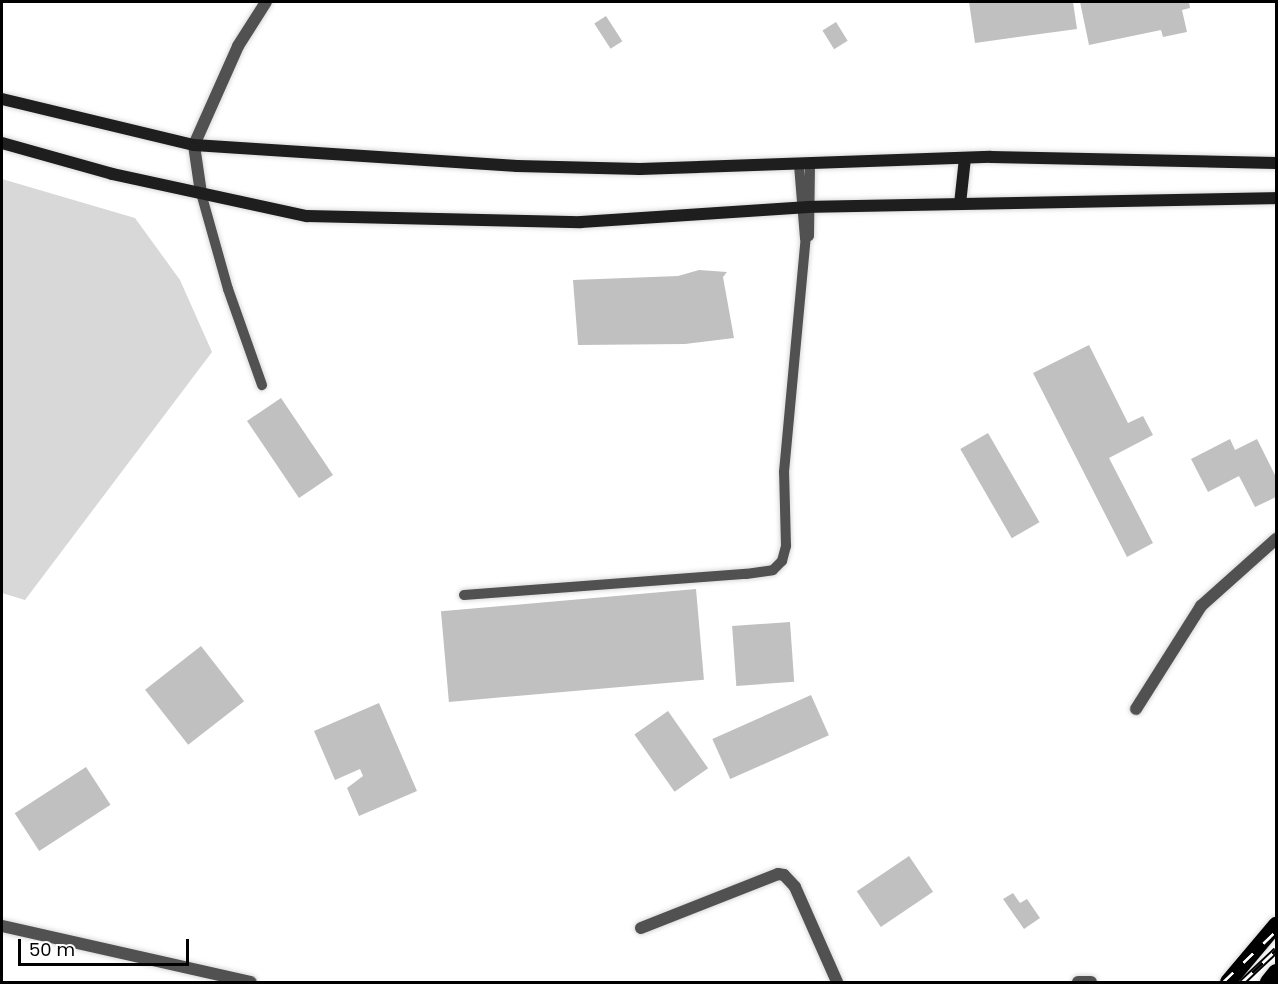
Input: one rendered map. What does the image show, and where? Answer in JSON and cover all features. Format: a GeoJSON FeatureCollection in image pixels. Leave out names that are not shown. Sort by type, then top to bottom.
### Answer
{"type":"FeatureCollection","features":[{"type":"Feature","properties":{"kind":"highway"},"geometry":{"type":"LineString","coordinates":[[1228,982],[1276,925]]}},
{"type":"Feature","properties":{"kind":"highway"},"geometry":{"type":"LineString","coordinates":[[1268,982],[1276,972]]}},
{"type":"Feature","properties":{"kind":"main road"},"geometry":{"type":"LineString","coordinates":[[2,99],[194,145],[517,166],[640,169],[965,158],[1276,163]]}},
{"type":"Feature","properties":{"kind":"main road"},"geometry":{"type":"LineString","coordinates":[[2,143],[112,174],[307,216],[581,222],[805,207],[1276,198]]}},
{"type":"Feature","properties":{"kind":"main road"},"geometry":{"type":"LineString","coordinates":[[960,204],[965,158]]}},
{"type":"Feature","properties":{"kind":"street"},"geometry":{"type":"LineString","coordinates":[[201,194],[194,145],[238,46],[266,2]]}},
{"type":"Feature","properties":{"kind":"street"},"geometry":{"type":"LineString","coordinates":[[1136,709],[1201,606],[1276,539]]}},
{"type":"Feature","properties":{"kind":"street"},"geometry":{"type":"LineString","coordinates":[[641,928],[778,874],[784,875],[795,887],[837,982]]}},
{"type":"Feature","properties":{"kind":"street"},"geometry":{"type":"LineString","coordinates":[[2,926],[251,982]]}},
{"type":"Feature","properties":{"kind":"street"},"geometry":{"type":"LineString","coordinates":[[1078,982],[1091,982]]}},
{"type":"Feature","properties":{"kind":"lane"},"geometry":{"type":"LineString","coordinates":[[464,595],[746,574],[773,570],[782,561],[786,546],[784,472],[806,237],[804,165]]}},
{"type":"Feature","properties":{"kind":"lane"},"geometry":{"type":"LineString","coordinates":[[201,194],[262,385]]}},
{"type":"Feature","properties":{"kind":"shaded area"},"geometry":{"type":"Polygon","coordinates":[[[2,179],[135,218],[180,280],[212,352],[25,600],[2,593],[2,179]]]}},
{"type":"Feature","properties":{"kind":"building"},"geometry":{"type":"Polygon","coordinates":[[[969,2],[1073,2],[1077,29],[975,43],[969,2]]]}},
{"type":"Feature","properties":{"kind":"building"},"geometry":{"type":"Polygon","coordinates":[[[1080,2],[1189,2],[1190,8],[1182,10],[1187,32],[1163,37],[1161,30],[1089,45],[1080,2]]]}},
{"type":"Feature","properties":{"kind":"building"},"geometry":{"type":"Polygon","coordinates":[[[606,16],[622,41],[611,49],[594,24],[606,16]]]}},
{"type":"Feature","properties":{"kind":"building"},"geometry":{"type":"Polygon","coordinates":[[[836,22],[848,41],[834,49],[822,30],[836,22]]]}},
{"type":"Feature","properties":{"kind":"building"},"geometry":{"type":"Polygon","coordinates":[[[699,270],[727,272],[723,277],[734,338],[685,344],[578,345],[573,280],[678,276],[699,270]]]}},
{"type":"Feature","properties":{"kind":"building"},"geometry":{"type":"Polygon","coordinates":[[[1089,345],[1128,423],[1143,416],[1153,435],[1109,458],[1153,543],[1127,557],[1033,373],[1089,345]]]}},
{"type":"Feature","properties":{"kind":"building"},"geometry":{"type":"Polygon","coordinates":[[[281,398],[333,475],[299,498],[247,421],[281,398]]]}},
{"type":"Feature","properties":{"kind":"building"},"geometry":{"type":"Polygon","coordinates":[[[988,433],[1040,522],[1012,538],[960,449],[988,433]]]}},
{"type":"Feature","properties":{"kind":"building"},"geometry":{"type":"Polygon","coordinates":[[[1230,439],[1235,450],[1257,439],[1276,477],[1276,497],[1255,507],[1239,476],[1208,492],[1191,459],[1230,439]]]}},
{"type":"Feature","properties":{"kind":"building"},"geometry":{"type":"Polygon","coordinates":[[[696,589],[704,680],[449,702],[441,611],[696,589]]]}},
{"type":"Feature","properties":{"kind":"building"},"geometry":{"type":"Polygon","coordinates":[[[790,622],[794,682],[736,686],[732,626],[790,622]]]}},
{"type":"Feature","properties":{"kind":"building"},"geometry":{"type":"Polygon","coordinates":[[[201,646],[244,701],[188,745],[145,690],[201,646]]]}},
{"type":"Feature","properties":{"kind":"building"},"geometry":{"type":"Polygon","coordinates":[[[811,695],[829,735],[730,779],[712,739],[811,695]]]}},
{"type":"Feature","properties":{"kind":"building"},"geometry":{"type":"Polygon","coordinates":[[[379,703],[417,791],[359,816],[347,788],[363,776],[360,769],[335,780],[314,731],[379,703]]]}},
{"type":"Feature","properties":{"kind":"building"},"geometry":{"type":"Polygon","coordinates":[[[668,711],[708,768],[675,792],[634,735],[668,711]]]}},
{"type":"Feature","properties":{"kind":"building"},"geometry":{"type":"Polygon","coordinates":[[[86,767],[111,805],[39,851],[15,813],[86,767]]]}},
{"type":"Feature","properties":{"kind":"building"},"geometry":{"type":"Polygon","coordinates":[[[909,856],[933,892],[881,927],[857,891],[909,856]]]}},
{"type":"Feature","properties":{"kind":"building"},"geometry":{"type":"Polygon","coordinates":[[[1013,893],[1020,903],[1027,899],[1040,918],[1024,929],[1003,899],[1013,893]]]}},
{"type":"Feature","properties":{"kind":"railway"},"geometry":{"type":"LineString","coordinates":[[1223,982],[1276,931]]}},
{"type":"Feature","properties":{"kind":"railway"},"geometry":{"type":"LineString","coordinates":[[1242,982],[1276,950]]}}]}
